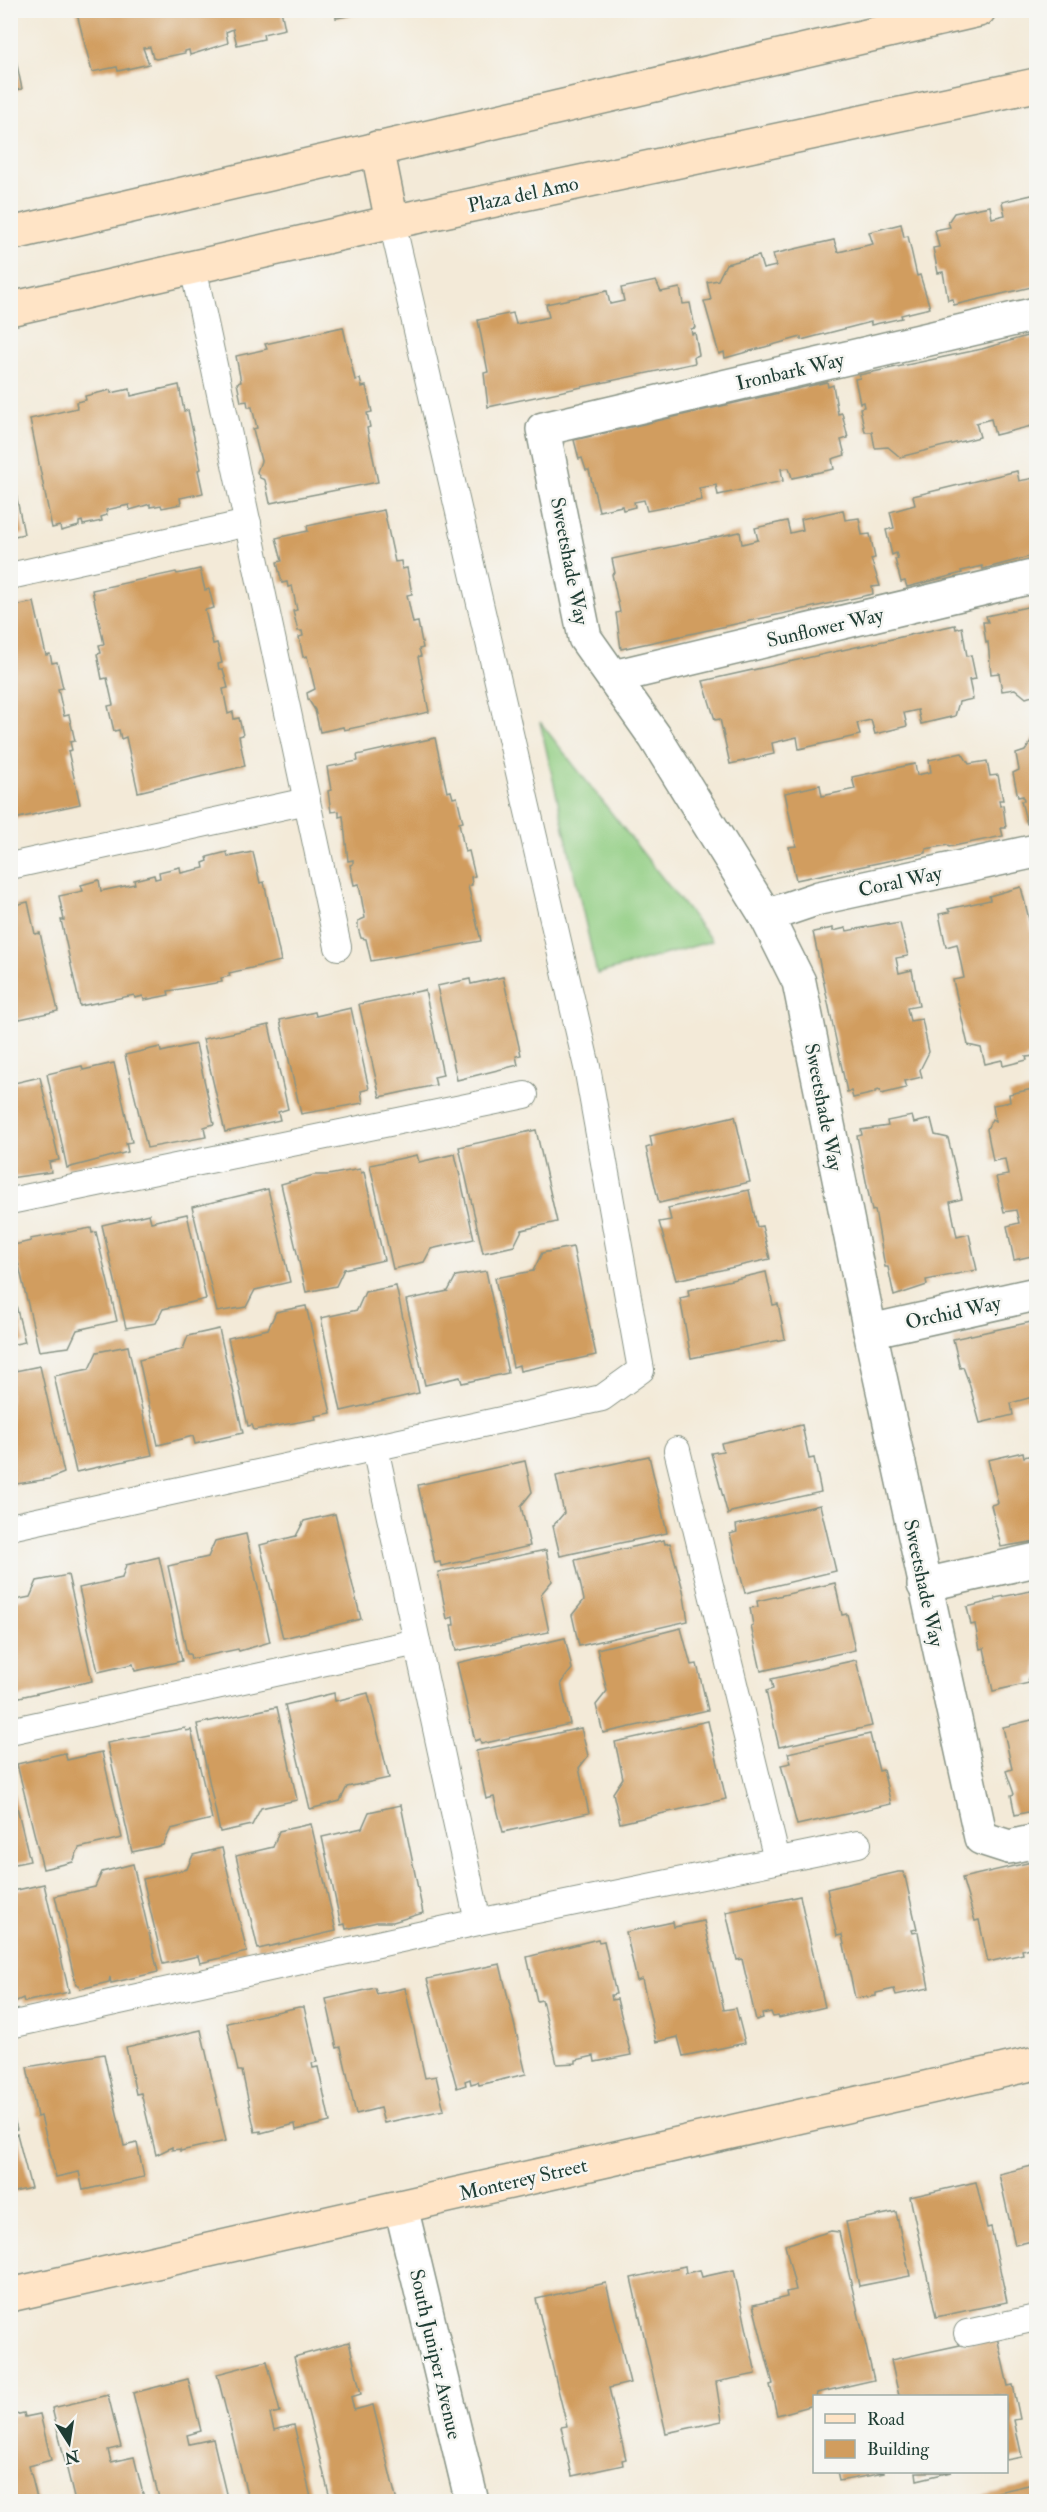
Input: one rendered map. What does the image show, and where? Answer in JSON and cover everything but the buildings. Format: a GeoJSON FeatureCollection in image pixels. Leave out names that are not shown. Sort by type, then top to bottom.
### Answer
{"type":"FeatureCollection","features":[{"type":"Feature","properties":{"kind":"main road"},"geometry":{"type":"LineString","coordinates":[[10,234],[980,10]]}},
{"type":"Feature","properties":{"kind":"main road","name":"Plaza del Amo"},"geometry":{"type":"LineString","coordinates":[[10,309],[392,222],[1036,85]]}},
{"type":"Feature","properties":{"kind":"main road"},"geometry":{"type":"LineString","coordinates":[[377,148],[392,222]]}},
{"type":"Feature","properties":{"kind":"main road","name":"Monterey Street"},"geometry":{"type":"LineString","coordinates":[[10,2295],[1036,2063]]}},
{"type":"Feature","properties":{"kind":"street","name":"Ironbark Way"},"geometry":{"type":"LineString","coordinates":[[543,429],[1036,314]]}},
{"type":"Feature","properties":{"kind":"street","name":"Sweetshade Way"},"geometry":{"type":"LineString","coordinates":[[543,429],[585,638],[655,737],[766,916],[799,982],[924,1585],[981,1838],[1009,1847],[1036,1841]]}},
{"type":"Feature","properties":{"kind":"street","name":"Sunflower Way"},"geometry":{"type":"LineString","coordinates":[[613,677],[1036,576]]}},
{"type":"Feature","properties":{"kind":"street","name":"Coral Way"},"geometry":{"type":"LineString","coordinates":[[766,916],[819,898],[1036,851]]}},
{"type":"Feature","properties":{"kind":"street","name":"Orchid Way"},"geometry":{"type":"LineString","coordinates":[[870,1330],[1036,1294]]}},
{"type":"Feature","properties":{"kind":"street"},"geometry":{"type":"LineString","coordinates":[[924,1585],[1036,1560]]}},
{"type":"Feature","properties":{"kind":"street","name":"South Juniper Avenue"},"geometry":{"type":"LineString","coordinates":[[401,2207],[472,2502]]}},
{"type":"Feature","properties":{"kind":"lane"},"geometry":{"type":"LineString","coordinates":[[10,1527],[602,1398],[641,1370],[587,1067],[392,222]]}},
{"type":"Feature","properties":{"kind":"lane"},"geometry":{"type":"LineString","coordinates":[[193,267],[338,947]]}},
{"type":"Feature","properties":{"kind":"lane"},"geometry":{"type":"LineString","coordinates":[[10,576],[248,524]]}},
{"type":"Feature","properties":{"kind":"lane"},"geometry":{"type":"LineString","coordinates":[[10,866],[307,801]]}},
{"type":"Feature","properties":{"kind":"lane"},"geometry":{"type":"LineString","coordinates":[[10,1202],[525,1095]]}},
{"type":"Feature","properties":{"kind":"lane"},"geometry":{"type":"LineString","coordinates":[[375,1448],[478,1922]]}},
{"type":"Feature","properties":{"kind":"lane"},"geometry":{"type":"LineString","coordinates":[[676,1450],[777,1860]]}},
{"type":"Feature","properties":{"kind":"lane"},"geometry":{"type":"LineString","coordinates":[[10,1731],[417,1642]]}},
{"type":"Feature","properties":{"kind":"lane"},"geometry":{"type":"LineString","coordinates":[[10,2025],[478,1922],[858,1844]]}},
{"type":"Feature","properties":{"kind":"lane"},"geometry":{"type":"LineString","coordinates":[[968,2333],[1036,2318]]}},
{"type":"Feature","properties":{"kind":"green space"},"geometry":{"type":"Polygon","coordinates":[[[540,722],[712,941],[597,974],[540,722]]]}}]}
